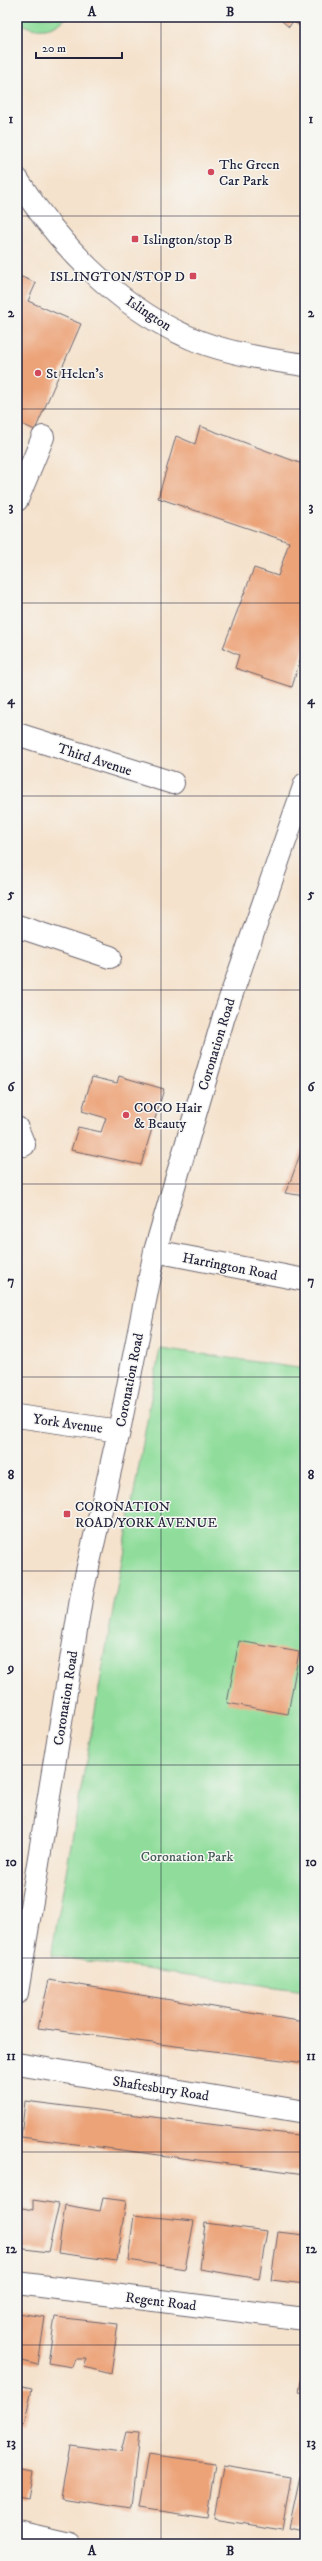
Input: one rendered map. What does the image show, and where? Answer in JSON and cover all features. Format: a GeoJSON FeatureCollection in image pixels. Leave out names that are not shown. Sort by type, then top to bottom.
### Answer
{"type":"FeatureCollection","features":[{"type":"Feature","properties":{"kind":"street","name":"Islington"},"geometry":{"type":"LineString","coordinates":[[17,180],[50,227],[85,264],[127,300],[155,319],[185,336],[254,357],[305,366]]}},
{"type":"Feature","properties":{"kind":"street"},"geometry":{"type":"LineString","coordinates":[[17,500],[43,437]]}},
{"type":"Feature","properties":{"kind":"street","name":"Third Avenue"},"geometry":{"type":"LineString","coordinates":[[17,734],[173,784]]}},
{"type":"Feature","properties":{"kind":"street","name":"Coronation Road"},"geometry":{"type":"LineString","coordinates":[[17,1993],[82,1593],[119,1431],[155,1252],[224,1016],[305,784]]}},
{"type":"Feature","properties":{"kind":"street"},"geometry":{"type":"LineString","coordinates":[[17,926],[110,957]]}},
{"type":"Feature","properties":{"kind":"street","name":"Harrington Road"},"geometry":{"type":"LineString","coordinates":[[155,1252],[305,1280]]}},
{"type":"Feature","properties":{"kind":"street","name":"York Avenue"},"geometry":{"type":"LineString","coordinates":[[17,1416],[119,1431]]}},
{"type":"Feature","properties":{"kind":"street","name":"Shaftesbury Road"},"geometry":{"type":"LineString","coordinates":[[17,2064],[305,2112]]}},
{"type":"Feature","properties":{"kind":"street","name":"Regent Road"},"geometry":{"type":"LineString","coordinates":[[17,2284],[305,2319]]}},
{"type":"Feature","properties":{"kind":"street"},"geometry":{"type":"LineString","coordinates":[[17,2532],[70,2544]]}},
{"type":"Feature","properties":{"kind":"green space"},"geometry":{"type":"Polygon","coordinates":[[[17,17],[67,17],[62,22],[50,28],[39,29],[20,23],[17,17]]]}},
{"type":"Feature","properties":{"kind":"green space","name":"Coronation Park"},"geometry":{"type":"Polygon","coordinates":[[[160,1348],[305,1369],[305,1991],[51,1956],[160,1348]]]}},
{"type":"Feature","properties":{"kind":"building"},"geometry":{"type":"Polygon","coordinates":[[[277,17],[305,17],[305,30],[293,21],[289,27],[277,17]]]}},
{"type":"Feature","properties":{"kind":"building","name":"St Helen's"},"geometry":{"type":"Polygon","coordinates":[[[17,275],[36,283],[28,301],[81,324],[35,430],[17,422],[17,275]]]}},
{"type":"Feature","properties":{"kind":"building"},"geometry":{"type":"Polygon","coordinates":[[[200,426],[305,465],[305,644],[292,687],[235,668],[239,655],[223,648],[254,568],[278,576],[289,542],[158,498],[176,436],[195,444],[200,426]]]}},
{"type":"Feature","properties":{"kind":"building"},"geometry":{"type":"Polygon","coordinates":[[[119,1076],[164,1089],[141,1165],[71,1150],[78,1127],[101,1132],[106,1118],[82,1111],[92,1077],[117,1083],[119,1076]]]}},
{"type":"Feature","properties":{"kind":"building"},"geometry":{"type":"Polygon","coordinates":[[[305,1140],[305,1196],[285,1193],[292,1177],[305,1140]]]}},
{"type":"Feature","properties":{"kind":"building"},"geometry":{"type":"Polygon","coordinates":[[[239,1641],[299,1652],[288,1714],[227,1703],[239,1641]]]}},
{"type":"Feature","properties":{"kind":"building"},"geometry":{"type":"Polygon","coordinates":[[[49,1980],[305,2022],[305,2063],[38,2028],[49,1980]]]}},
{"type":"Feature","properties":{"kind":"building"},"geometry":{"type":"Polygon","coordinates":[[[25,2101],[305,2136],[305,2174],[21,2137],[25,2101]]]}},
{"type":"Feature","properties":{"kind":"building"},"geometry":{"type":"Polygon","coordinates":[[[103,2198],[126,2201],[117,2261],[58,2253],[65,2205],[100,2211],[103,2198]]]}},
{"type":"Feature","properties":{"kind":"building"},"geometry":{"type":"Polygon","coordinates":[[[33,2200],[59,2204],[48,2252],[17,2248],[17,2207],[33,2210],[33,2200]]]}},
{"type":"Feature","properties":{"kind":"building"},"geometry":{"type":"Polygon","coordinates":[[[134,2215],[194,2221],[185,2269],[128,2260],[134,2215]]]}},
{"type":"Feature","properties":{"kind":"building"},"geometry":{"type":"Polygon","coordinates":[[[205,2223],[267,2231],[259,2279],[200,2269],[205,2223]]]}},
{"type":"Feature","properties":{"kind":"building"},"geometry":{"type":"Polygon","coordinates":[[[278,2232],[305,2235],[305,2284],[271,2280],[278,2232]]]}},
{"type":"Feature","properties":{"kind":"building"},"geometry":{"type":"Polygon","coordinates":[[[17,2313],[45,2317],[38,2365],[17,2360],[17,2313]]]}},
{"type":"Feature","properties":{"kind":"building"},"geometry":{"type":"Polygon","coordinates":[[[55,2317],[118,2324],[111,2374],[84,2367],[87,2359],[75,2359],[72,2367],[48,2363],[55,2317]]]}},
{"type":"Feature","properties":{"kind":"building"},"geometry":{"type":"Polygon","coordinates":[[[305,2363],[305,2394],[299,2393],[305,2363]]]}},
{"type":"Feature","properties":{"kind":"building"},"geometry":{"type":"Polygon","coordinates":[[[17,2385],[32,2388],[24,2425],[17,2424],[17,2385]]]}},
{"type":"Feature","properties":{"kind":"building"},"geometry":{"type":"Polygon","coordinates":[[[126,2432],[139,2433],[131,2509],[61,2498],[70,2445],[121,2452],[126,2432]]]}},
{"type":"Feature","properties":{"kind":"building"},"geometry":{"type":"Polygon","coordinates":[[[148,2454],[215,2463],[207,2518],[139,2508],[148,2454]]]}},
{"type":"Feature","properties":{"kind":"building"},"geometry":{"type":"Polygon","coordinates":[[[223,2466],[291,2477],[282,2530],[214,2519],[223,2466]]]}},
{"type":"Feature","properties":{"kind":"building"},"geometry":{"type":"Polygon","coordinates":[[[17,2468],[33,2471],[28,2498],[17,2496],[17,2468]]]}},
{"type":"Feature","properties":{"kind":"building"},"geometry":{"type":"Polygon","coordinates":[[[300,2477],[305,2478],[305,2532],[289,2529],[300,2477]]]}},
{"type":"Feature","properties":{"kind":"place","name":"The Green Car Park"},"geometry":{"type":"Point","coordinates":[211,172]}},
{"type":"Feature","properties":{"kind":"place","name":"Islington/stop B"},"geometry":{"type":"Point","coordinates":[135,239]}},
{"type":"Feature","properties":{"kind":"place","name":"ISLINGTON/STOP D"},"geometry":{"type":"Point","coordinates":[193,276]}},
{"type":"Feature","properties":{"kind":"place","name":"St Helen's"},"geometry":{"type":"Point","coordinates":[38,373]}},
{"type":"Feature","properties":{"kind":"place","name":"COCO Hair & Beauty"},"geometry":{"type":"Point","coordinates":[126,1115]}},
{"type":"Feature","properties":{"kind":"place","name":"CORONATION ROAD/YORK AVENUE"},"geometry":{"type":"Point","coordinates":[67,1514]}}]}
